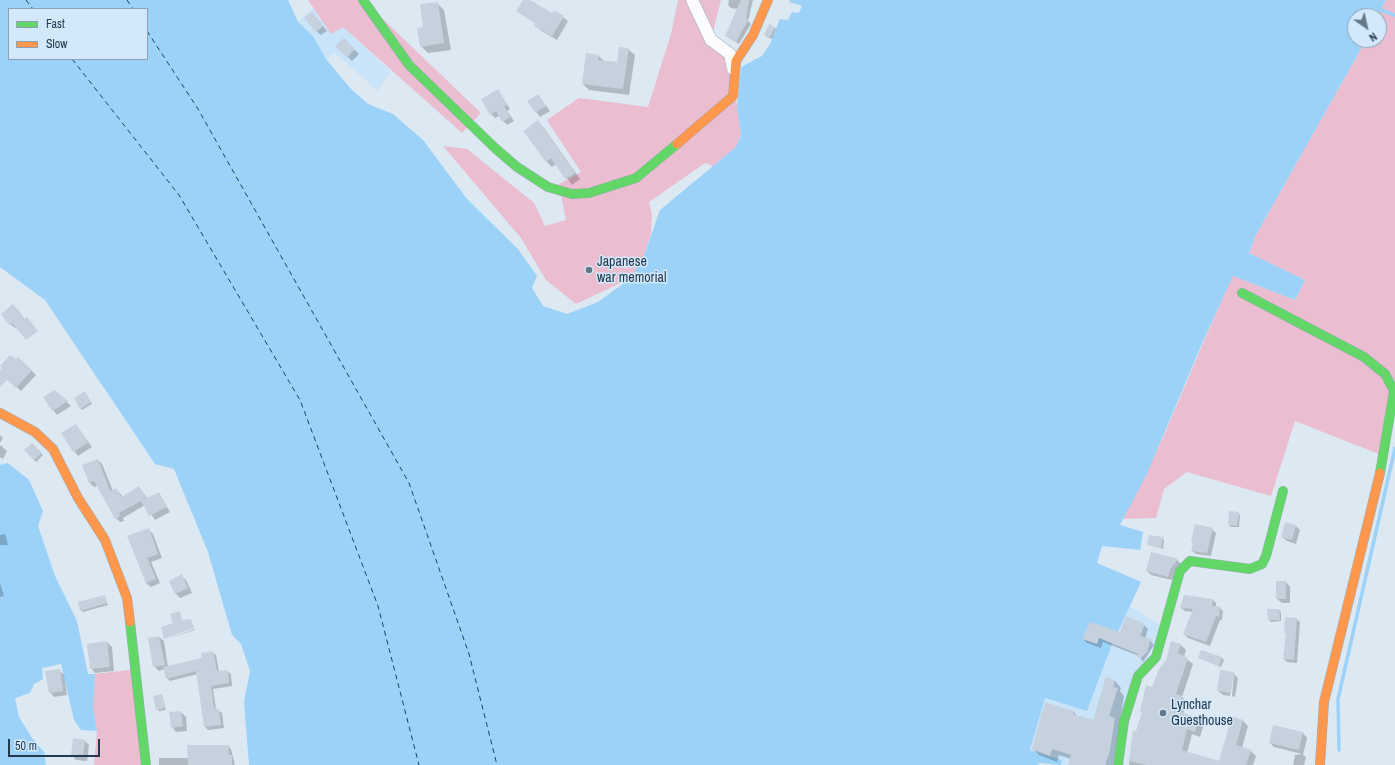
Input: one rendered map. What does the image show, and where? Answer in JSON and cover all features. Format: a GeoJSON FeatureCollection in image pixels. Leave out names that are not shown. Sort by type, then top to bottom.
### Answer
{"type":"FeatureCollection","features":[{"type":"Feature","properties":{"kind":"street"},"geometry":{"type":"LineString","coordinates":[[363,0],[409,65],[494,148],[517,167],[548,187],[572,194],[589,193],[636,178],[733,96],[736,61],[753,35],[768,0]]}},
{"type":"Feature","properties":{"kind":"street"},"geometry":{"type":"LineString","coordinates":[[692,0],[710,40],[730,54],[735,78]]}},
{"type":"Feature","properties":{"kind":"street"},"geometry":{"type":"LineString","coordinates":[[1242,293],[1364,357],[1385,374],[1394,391],[1384,456],[1324,702],[1320,765]]}},
{"type":"Feature","properties":{"kind":"street"},"geometry":{"type":"LineString","coordinates":[[0,413],[35,432],[53,449],[78,498],[105,540],[127,598],[146,765]]}},
{"type":"Feature","properties":{"kind":"street"},"geometry":{"type":"LineString","coordinates":[[1118,765],[1124,721],[1133,691],[1138,676],[1156,657],[1180,571],[1190,561],[1250,569],[1262,564],[1266,556],[1283,491]]}},
{"type":"Feature","properties":{"kind":"shaded area"},"geometry":{"type":"Polygon","coordinates":[[[308,0],[363,0],[481,113],[462,133],[343,27],[331,34],[308,0]]]}},
{"type":"Feature","properties":{"kind":"shaded area"},"geometry":{"type":"Polygon","coordinates":[[[678,0],[721,0],[711,40],[730,54],[741,135],[736,147],[713,166],[705,163],[649,202],[652,215],[651,233],[643,258],[631,278],[576,304],[546,280],[521,238],[443,146],[467,149],[534,203],[545,226],[566,220],[559,184],[581,172],[547,120],[579,98],[648,107],[671,34],[678,0]]]}},
{"type":"Feature","properties":{"kind":"shaded area"},"geometry":{"type":"Polygon","coordinates":[[[1386,0],[1395,0],[1395,391],[1384,456],[1295,421],[1271,496],[1187,472],[1164,489],[1156,518],[1123,519],[1167,429],[1233,276],[1295,300],[1305,280],[1249,253],[1256,235],[1361,48],[1387,48],[1387,8],[1382,8],[1386,0]]]}},
{"type":"Feature","properties":{"kind":"shaded area"},"geometry":{"type":"Polygon","coordinates":[[[313,8],[331,34],[343,27],[390,71],[378,91],[335,53],[326,59],[313,36],[298,22],[313,8]]]}},
{"type":"Feature","properties":{"kind":"shaded area"},"geometry":{"type":"Polygon","coordinates":[[[1130,607],[1164,627],[1138,676],[1118,765],[1061,765],[1062,760],[1030,750],[1045,698],[1087,711],[1111,647],[1130,607]]]}},
{"type":"Feature","properties":{"kind":"shaded area"},"geometry":{"type":"Polygon","coordinates":[[[136,669],[146,765],[94,765],[97,731],[93,707],[95,674],[136,669]]]}},
{"type":"Feature","properties":{"kind":"water"},"geometry":{"type":"Polygon","coordinates":[[[0,0],[288,0],[298,22],[313,36],[326,59],[351,89],[368,104],[393,114],[423,140],[467,199],[518,249],[537,276],[532,288],[543,306],[567,314],[598,302],[631,278],[643,258],[660,210],[736,147],[741,135],[737,108],[741,67],[762,56],[770,44],[780,19],[788,20],[792,12],[799,13],[802,6],[789,2],[790,0],[1386,0],[1382,8],[1347,8],[1347,48],[1361,48],[1256,235],[1249,253],[1305,280],[1295,300],[1233,276],[1204,339],[1146,476],[1120,525],[1143,532],[1140,550],[1102,546],[1097,563],[1141,582],[1111,647],[1087,711],[1045,698],[1030,750],[1062,760],[1061,765],[1039,763],[1038,765],[249,765],[244,702],[250,671],[241,644],[232,635],[208,552],[174,469],[155,464],[45,300],[0,267],[0,0]]]}},
{"type":"Feature","properties":{"kind":"water"},"geometry":{"type":"Polygon","coordinates":[[[8,463],[29,480],[43,511],[38,526],[55,576],[77,621],[88,674],[95,674],[93,707],[97,731],[81,730],[74,720],[61,664],[42,668],[43,679],[34,684],[30,693],[15,698],[19,717],[32,738],[44,752],[46,765],[0,765],[0,465],[8,463]]]}},
{"type":"Feature","properties":{"kind":"building"},"geometry":{"type":"Polygon","coordinates":[[[523,0],[530,0],[552,13],[554,10],[564,16],[552,36],[534,26],[535,23],[516,11],[523,0]]]}},
{"type":"Feature","properties":{"kind":"building"},"geometry":{"type":"Polygon","coordinates":[[[741,0],[749,0],[746,19],[748,20],[736,42],[725,36],[741,0]]]}},
{"type":"Feature","properties":{"kind":"building"},"geometry":{"type":"Polygon","coordinates":[[[438,2],[444,43],[420,47],[417,28],[423,27],[420,4],[438,2]]]}},
{"type":"Feature","properties":{"kind":"building"},"geometry":{"type":"Polygon","coordinates":[[[312,12],[323,26],[316,32],[304,18],[312,12]]]}},
{"type":"Feature","properties":{"kind":"building"},"geometry":{"type":"Polygon","coordinates":[[[769,24],[775,27],[770,37],[764,35],[769,24]]]}},
{"type":"Feature","properties":{"kind":"building"},"geometry":{"type":"Polygon","coordinates":[[[344,38],[355,49],[347,58],[335,46],[344,38]]]}},
{"type":"Feature","properties":{"kind":"building"},"geometry":{"type":"Polygon","coordinates":[[[619,47],[629,48],[623,89],[582,84],[586,53],[599,55],[598,60],[617,62],[619,47]]]}},
{"type":"Feature","properties":{"kind":"building"},"geometry":{"type":"Polygon","coordinates":[[[498,89],[507,105],[504,106],[510,117],[502,122],[496,111],[490,115],[481,99],[498,89]]]}},
{"type":"Feature","properties":{"kind":"building"},"geometry":{"type":"Polygon","coordinates":[[[538,94],[546,106],[535,113],[527,101],[538,94]]]}},
{"type":"Feature","properties":{"kind":"building"},"geometry":{"type":"Polygon","coordinates":[[[538,120],[575,173],[565,179],[551,158],[546,162],[523,131],[538,120]]]}},
{"type":"Feature","properties":{"kind":"building"},"geometry":{"type":"Polygon","coordinates":[[[13,304],[24,319],[27,317],[38,331],[26,340],[12,323],[9,325],[1,314],[13,304]]]}},
{"type":"Feature","properties":{"kind":"building"},"geometry":{"type":"Polygon","coordinates":[[[10,355],[16,359],[18,357],[32,370],[16,388],[7,380],[0,387],[0,370],[2,368],[0,366],[10,355]]]}},
{"type":"Feature","properties":{"kind":"building"},"geometry":{"type":"Polygon","coordinates":[[[55,390],[68,401],[52,411],[43,397],[55,390]]]}},
{"type":"Feature","properties":{"kind":"building"},"geometry":{"type":"Polygon","coordinates":[[[85,391],[91,402],[80,409],[74,398],[85,391]]]}},
{"type":"Feature","properties":{"kind":"building"},"geometry":{"type":"Polygon","coordinates":[[[76,424],[88,443],[73,452],[61,433],[76,424]]]}},
{"type":"Feature","properties":{"kind":"building"},"geometry":{"type":"Polygon","coordinates":[[[32,443],[42,453],[34,460],[24,450],[32,443]]]}},
{"type":"Feature","properties":{"kind":"building"},"geometry":{"type":"Polygon","coordinates":[[[98,459],[110,491],[116,488],[121,497],[139,486],[146,498],[119,513],[120,516],[115,519],[94,481],[89,483],[82,465],[98,459]]]}},
{"type":"Feature","properties":{"kind":"building"},"geometry":{"type":"Polygon","coordinates":[[[159,492],[167,507],[149,516],[141,501],[159,492]]]}},
{"type":"Feature","properties":{"kind":"building"},"geometry":{"type":"Polygon","coordinates":[[[1229,511],[1239,512],[1237,526],[1228,525],[1229,511]]]}},
{"type":"Feature","properties":{"kind":"building"},"geometry":{"type":"Polygon","coordinates":[[[1285,522],[1296,525],[1292,540],[1281,537],[1285,522]]]}},
{"type":"Feature","properties":{"kind":"building"},"geometry":{"type":"Polygon","coordinates":[[[1195,524],[1213,528],[1207,553],[1191,551],[1193,543],[1191,542],[1195,524]]]}},
{"type":"Feature","properties":{"kind":"building"},"geometry":{"type":"Polygon","coordinates":[[[149,528],[158,554],[147,558],[156,579],[146,583],[127,536],[149,528]]]}},
{"type":"Feature","properties":{"kind":"building"},"geometry":{"type":"Polygon","coordinates":[[[1149,535],[1163,537],[1161,548],[1147,545],[1149,535]]]}},
{"type":"Feature","properties":{"kind":"building"},"geometry":{"type":"Polygon","coordinates":[[[1151,552],[1178,559],[1171,568],[1168,577],[1146,571],[1151,552]]]}},
{"type":"Feature","properties":{"kind":"building"},"geometry":{"type":"Polygon","coordinates":[[[182,574],[188,588],[175,594],[169,581],[182,574]]]}},
{"type":"Feature","properties":{"kind":"building"},"geometry":{"type":"Polygon","coordinates":[[[1276,581],[1286,581],[1286,599],[1276,599],[1276,581]]]}},
{"type":"Feature","properties":{"kind":"building"},"geometry":{"type":"Polygon","coordinates":[[[105,595],[107,603],[80,611],[78,602],[105,595]]]}},
{"type":"Feature","properties":{"kind":"building"},"geometry":{"type":"Polygon","coordinates":[[[1184,595],[1213,599],[1212,606],[1220,606],[1219,617],[1216,616],[1206,642],[1183,634],[1193,609],[1180,608],[1184,595]]]}},
{"type":"Feature","properties":{"kind":"building"},"geometry":{"type":"Polygon","coordinates":[[[1267,609],[1279,609],[1280,620],[1268,620],[1267,609]]]}},
{"type":"Feature","properties":{"kind":"building"},"geometry":{"type":"Polygon","coordinates":[[[180,611],[182,620],[191,619],[194,628],[164,639],[161,627],[173,623],[170,614],[180,611]]]}},
{"type":"Feature","properties":{"kind":"building"},"geometry":{"type":"Polygon","coordinates":[[[1126,616],[1145,624],[1140,636],[1151,639],[1147,652],[1141,658],[1137,657],[1138,654],[1099,638],[1097,644],[1082,639],[1090,622],[1120,632],[1126,616]]]}},
{"type":"Feature","properties":{"kind":"building"},"geometry":{"type":"Polygon","coordinates":[[[1285,617],[1297,618],[1294,660],[1283,659],[1286,633],[1284,633],[1285,617]]]}},
{"type":"Feature","properties":{"kind":"building"},"geometry":{"type":"Polygon","coordinates":[[[159,636],[165,665],[153,667],[148,638],[159,636]]]}},
{"type":"Feature","properties":{"kind":"building"},"geometry":{"type":"Polygon","coordinates":[[[107,641],[110,667],[90,669],[87,644],[107,641]]]}},
{"type":"Feature","properties":{"kind":"building"},"geometry":{"type":"Polygon","coordinates":[[[1171,641],[1181,644],[1178,653],[1188,658],[1176,694],[1182,696],[1178,711],[1199,718],[1195,732],[1187,729],[1182,750],[1219,761],[1229,726],[1226,725],[1228,715],[1243,720],[1236,745],[1251,750],[1246,765],[1146,765],[1129,761],[1133,730],[1136,731],[1142,712],[1140,711],[1146,685],[1152,687],[1159,669],[1166,660],[1171,641]]]}},
{"type":"Feature","properties":{"kind":"building"},"geometry":{"type":"Polygon","coordinates":[[[1201,650],[1222,657],[1219,666],[1198,658],[1201,650]]]}},
{"type":"Feature","properties":{"kind":"building"},"geometry":{"type":"Polygon","coordinates":[[[213,651],[217,671],[228,670],[229,683],[211,686],[214,708],[219,709],[221,725],[204,727],[196,671],[166,679],[163,667],[202,658],[201,653],[213,651]]]}},
{"type":"Feature","properties":{"kind":"building"},"geometry":{"type":"Polygon","coordinates":[[[60,669],[63,691],[49,693],[45,671],[60,669]]]}},
{"type":"Feature","properties":{"kind":"building"},"geometry":{"type":"Polygon","coordinates":[[[1220,670],[1234,672],[1231,693],[1217,691],[1220,670]]]}},
{"type":"Feature","properties":{"kind":"building"},"geometry":{"type":"Polygon","coordinates":[[[1106,677],[1115,680],[1113,687],[1118,688],[1109,716],[1115,718],[1109,756],[1105,765],[1068,765],[1071,755],[1052,749],[1050,756],[1032,749],[1045,702],[1074,711],[1073,714],[1093,720],[1106,677]]]}},
{"type":"Feature","properties":{"kind":"building"},"geometry":{"type":"Polygon","coordinates":[[[162,694],[165,708],[156,710],[153,696],[162,694]]]}},
{"type":"Feature","properties":{"kind":"building"},"geometry":{"type":"Polygon","coordinates":[[[181,711],[183,726],[171,728],[169,712],[181,711]]]}},
{"type":"Feature","properties":{"kind":"building"},"geometry":{"type":"Polygon","coordinates":[[[1273,725],[1303,732],[1299,750],[1269,743],[1273,725]]]}},
{"type":"Feature","properties":{"kind":"building"},"geometry":{"type":"Polygon","coordinates":[[[73,738],[85,740],[83,757],[71,755],[73,738]]]}},
{"type":"Feature","properties":{"kind":"building"},"geometry":{"type":"Polygon","coordinates":[[[187,745],[228,745],[229,755],[232,755],[232,765],[188,765],[187,745]]]}},
{"type":"Feature","properties":{"kind":"waterway"},"geometry":{"type":"LineString","coordinates":[[1387,12],[1395,15]]}},
{"type":"Feature","properties":{"kind":"waterway"},"geometry":{"type":"LineString","coordinates":[[1339,750],[1338,699],[1395,448]]}},
{"type":"Feature","properties":{"kind":"ferry route"},"geometry":{"type":"LineString","coordinates":[[26,0],[32,8]]}},
{"type":"Feature","properties":{"kind":"ferry route"},"geometry":{"type":"LineString","coordinates":[[127,0],[132,8]]}},
{"type":"Feature","properties":{"kind":"ferry route"},"geometry":{"type":"LineString","coordinates":[[148,33],[198,109],[409,483],[469,654],[497,765]]}},
{"type":"Feature","properties":{"kind":"ferry route"},"geometry":{"type":"LineString","coordinates":[[73,60],[179,195],[300,400],[378,606],[419,765]]}},
{"type":"Feature","properties":{"kind":"traffic: fast"},"geometry":{"type":"LineString","coordinates":[[363,0],[409,65],[495,148],[517,167],[548,187],[572,194],[589,193],[636,178],[677,144]]}},
{"type":"Feature","properties":{"kind":"traffic: fast"},"geometry":{"type":"LineString","coordinates":[[1242,293],[1364,357],[1385,374],[1394,391],[1380,473]]}},
{"type":"Feature","properties":{"kind":"traffic: fast"},"geometry":{"type":"LineString","coordinates":[[1118,765],[1124,721],[1138,676],[1156,657],[1180,571],[1190,561],[1250,569],[1262,564],[1266,556],[1283,491]]}},
{"type":"Feature","properties":{"kind":"traffic: fast"},"geometry":{"type":"LineString","coordinates":[[130,622],[146,765]]}},
{"type":"Feature","properties":{"kind":"traffic: slow"},"geometry":{"type":"LineString","coordinates":[[677,144],[733,96],[736,61],[753,35],[768,0]]}},
{"type":"Feature","properties":{"kind":"traffic: slow"},"geometry":{"type":"LineString","coordinates":[[0,413],[35,432],[53,449],[78,498],[105,540],[127,598],[130,622]]}},
{"type":"Feature","properties":{"kind":"traffic: slow"},"geometry":{"type":"LineString","coordinates":[[1320,765],[1324,702],[1380,473]]}},
{"type":"Feature","properties":{"kind":"place","name":"Japanese war memorial"},"geometry":{"type":"Point","coordinates":[589,270]}},
{"type":"Feature","properties":{"kind":"place","name":"Lynchar Guesthouse"},"geometry":{"type":"Point","coordinates":[1163,713]}}]}
